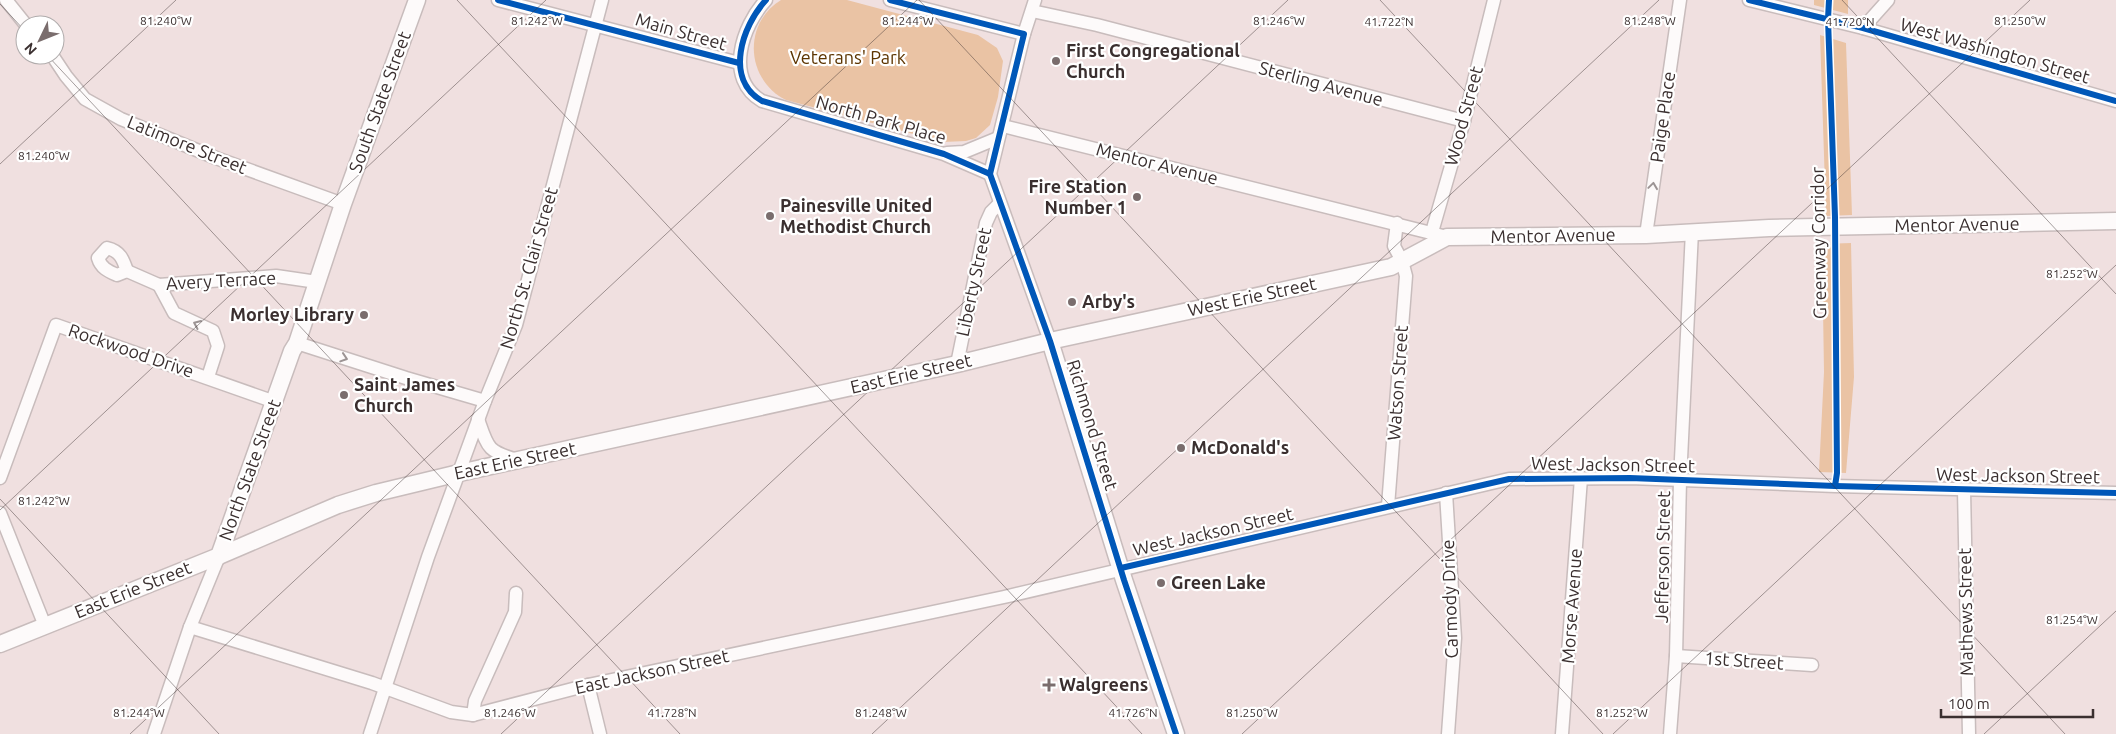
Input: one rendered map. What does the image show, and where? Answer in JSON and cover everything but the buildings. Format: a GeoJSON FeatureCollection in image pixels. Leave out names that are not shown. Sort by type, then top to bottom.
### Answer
{"type":"FeatureCollection","features":[{"type":"Feature","properties":{"kind":"main road","name":"South State Street"},"geometry":{"type":"LineString","coordinates":[[343,204],[416,0]]}},
{"type":"Feature","properties":{"kind":"main road","name":"North State Street"},"geometry":{"type":"LineString","coordinates":[[219,556],[292,351],[297,343],[343,204]]}},
{"type":"Feature","properties":{"kind":"main road","name":"Mentor Avenue"},"geometry":{"type":"LineString","coordinates":[[1440,234],[1646,235],[1692,232],[2116,221]]}},
{"type":"Feature","properties":{"kind":"main road","name":"West Erie Street"},"geometry":{"type":"LineString","coordinates":[[1050,341],[1391,267],[1440,234]]}},
{"type":"Feature","properties":{"kind":"main road","name":"East Erie Street"},"geometry":{"type":"LineString","coordinates":[[0,644],[219,556],[338,505],[376,493],[459,473],[957,364],[1050,341]]}},
{"type":"Feature","properties":{"kind":"main road","name":"Richmond Street"},"geometry":{"type":"LineString","coordinates":[[1050,341],[1121,568],[1176,734]]}},
{"type":"Feature","properties":{"kind":"street"},"geometry":{"type":"LineString","coordinates":[[6,0],[18,15]]}},
{"type":"Feature","properties":{"kind":"street","name":"Main Street"},"geometry":{"type":"LineString","coordinates":[[498,0],[739,63]]}},
{"type":"Feature","properties":{"kind":"street","name":"North St. Clair Street"},"geometry":{"type":"LineString","coordinates":[[370,734],[428,557],[484,401],[518,318],[602,0]]}},
{"type":"Feature","properties":{"kind":"street"},"geometry":{"type":"LineString","coordinates":[[739,63],[754,14],[766,0]]}},
{"type":"Feature","properties":{"kind":"street"},"geometry":{"type":"LineString","coordinates":[[890,0],[1024,34]]}},
{"type":"Feature","properties":{"kind":"street","name":"Wood Street"},"geometry":{"type":"LineString","coordinates":[[1440,234],[1464,122],[1494,0]]}},
{"type":"Feature","properties":{"kind":"street","name":"Paige Place"},"geometry":{"type":"LineString","coordinates":[[1646,235],[1680,0]]}},
{"type":"Feature","properties":{"kind":"street","name":"West Washington Street"},"geometry":{"type":"LineString","coordinates":[[1749,0],[1798,6],[1864,28],[2116,101]]}},
{"type":"Feature","properties":{"kind":"street"},"geometry":{"type":"LineString","coordinates":[[1864,28],[1888,0]]}},
{"type":"Feature","properties":{"kind":"street"},"geometry":{"type":"LineString","coordinates":[[990,174],[1024,34],[1033,5]]}},
{"type":"Feature","properties":{"kind":"street","name":"Sterling Avenue"},"geometry":{"type":"LineString","coordinates":[[1033,5],[1097,25],[1464,122]]}},
{"type":"Feature","properties":{"kind":"street","name":"North Park Place"},"geometry":{"type":"LineString","coordinates":[[739,63],[741,76],[746,87],[753,96],[762,101],[944,154],[990,174]]}},
{"type":"Feature","properties":{"kind":"street","name":"Latimore Street"},"geometry":{"type":"LineString","coordinates":[[59,65],[85,99],[121,119],[216,158],[343,204]]}},
{"type":"Feature","properties":{"kind":"street","name":"North Park Place"},"geometry":{"type":"LineString","coordinates":[[944,154],[964,152],[1000,132]]}},
{"type":"Feature","properties":{"kind":"street","name":"Mentor Avenue"},"geometry":{"type":"LineString","coordinates":[[1000,132],[1440,234]]}},
{"type":"Feature","properties":{"kind":"street","name":"Richmond Street"},"geometry":{"type":"LineString","coordinates":[[990,174],[1050,341]]}},
{"type":"Feature","properties":{"kind":"street","name":"Liberty Street"},"geometry":{"type":"LineString","coordinates":[[957,364],[986,223],[991,212],[1000,203]]}},
{"type":"Feature","properties":{"kind":"street","name":"Watson Street"},"geometry":{"type":"LineString","coordinates":[[1388,506],[1406,280],[1402,261],[1394,246],[1397,223]]}},
{"type":"Feature","properties":{"kind":"street","name":"Jefferson Street"},"geometry":{"type":"LineString","coordinates":[[1670,734],[1676,656],[1680,480],[1692,232]]}},
{"type":"Feature","properties":{"kind":"street","name":"Avery Terrace"},"geometry":{"type":"LineString","coordinates":[[127,271],[159,285],[276,276],[317,282]]}},
{"type":"Feature","properties":{"kind":"street"},"geometry":{"type":"LineString","coordinates":[[159,285],[174,314],[213,331],[218,346],[208,377]]}},
{"type":"Feature","properties":{"kind":"street","name":"Rockwood Drive"},"geometry":{"type":"LineString","coordinates":[[0,478],[56,325],[208,377],[274,402]]}},
{"type":"Feature","properties":{"kind":"street"},"geometry":{"type":"LineString","coordinates":[[297,343],[484,401]]}},
{"type":"Feature","properties":{"kind":"street"},"geometry":{"type":"LineString","coordinates":[[478,419],[487,445],[496,454],[518,460]]}},
{"type":"Feature","properties":{"kind":"street","name":"Morse Avenue"},"geometry":{"type":"LineString","coordinates":[[1562,734],[1581,478]]}},
{"type":"Feature","properties":{"kind":"street","name":"West Jackson Street"},"geometry":{"type":"LineString","coordinates":[[1121,568],[1217,548],[1388,506],[1509,479],[1680,480],[1964,490],[2116,493]]}},
{"type":"Feature","properties":{"kind":"street","name":"Mathews Street"},"geometry":{"type":"LineString","coordinates":[[1964,490],[1969,734]]}},
{"type":"Feature","properties":{"kind":"street","name":"Carmody Drive"},"geometry":{"type":"LineString","coordinates":[[1446,494],[1455,638],[1448,734]]}},
{"type":"Feature","properties":{"kind":"street"},"geometry":{"type":"LineString","coordinates":[[0,513],[45,626]]}},
{"type":"Feature","properties":{"kind":"street","name":"North State Street"},"geometry":{"type":"LineString","coordinates":[[154,734],[190,627],[219,556]]}},
{"type":"Feature","properties":{"kind":"street","name":"East Jackson Street"},"geometry":{"type":"LineString","coordinates":[[190,627],[384,688],[451,712],[472,715],[588,685],[995,599],[1121,568]]}},
{"type":"Feature","properties":{"kind":"street"},"geometry":{"type":"LineString","coordinates":[[472,715],[475,701],[515,612],[516,593]]}},
{"type":"Feature","properties":{"kind":"street","name":"1st Street"},"geometry":{"type":"LineString","coordinates":[[1676,656],[1812,665]]}},
{"type":"Feature","properties":{"kind":"street"},"geometry":{"type":"LineString","coordinates":[[588,685],[600,734]]}},
{"type":"Feature","properties":{"kind":"green space","name":"Veterans' Park"},"geometry":{"type":"Polygon","coordinates":[[[781,0],[847,0],[978,35],[997,48],[1003,61],[998,97],[990,125],[976,138],[966,141],[943,142],[786,100],[773,91],[763,79],[757,66],[754,52],[755,37],[760,23],[768,10],[781,0]]]}},
{"type":"Feature","properties":{"kind":"green space"},"geometry":{"type":"Polygon","coordinates":[[[1814,0],[1848,0],[1848,14],[1814,5],[1814,0]]]}},
{"type":"Feature","properties":{"kind":"green space"},"geometry":{"type":"Polygon","coordinates":[[[1820,35],[1846,43],[1852,215],[1826,216],[1820,35]]]}},
{"type":"Feature","properties":{"kind":"green space"},"geometry":{"type":"Polygon","coordinates":[[[1851,243],[1854,377],[1846,473],[1819,472],[1824,372],[1822,244],[1851,243]]]}},
{"type":"Feature","properties":{"kind":"cycle path"},"geometry":{"type":"LineString","coordinates":[[498,0],[739,63]]}},
{"type":"Feature","properties":{"kind":"cycle path"},"geometry":{"type":"LineString","coordinates":[[766,0],[757,11],[744,38],[740,66],[743,80],[750,91],[762,101],[944,154],[990,174]]}},
{"type":"Feature","properties":{"kind":"cycle path"},"geometry":{"type":"LineString","coordinates":[[890,0],[1024,34],[990,174],[1050,341],[1124,580],[1176,734]]}},
{"type":"Feature","properties":{"kind":"cycle path"},"geometry":{"type":"LineString","coordinates":[[1749,0],[1863,28],[2116,101]]}},
{"type":"Feature","properties":{"kind":"cycle path","name":"Greenway Corridor"},"geometry":{"type":"LineString","coordinates":[[1829,0],[1828,19],[1835,217],[1837,473],[1835,486]]}},
{"type":"Feature","properties":{"kind":"cycle path"},"geometry":{"type":"LineString","coordinates":[[1121,568],[1509,479],[1630,478],[1835,486],[2116,493]]}},
{"type":"Feature","properties":{"kind":"place","name":"First Congregational Church"},"geometry":{"type":"Point","coordinates":[1056,61]}},
{"type":"Feature","properties":{"kind":"place","name":"Fire Station Number 1"},"geometry":{"type":"Point","coordinates":[1137,197]}},
{"type":"Feature","properties":{"kind":"place","name":"Painesville United Methodist Church"},"geometry":{"type":"Point","coordinates":[770,216]}},
{"type":"Feature","properties":{"kind":"place","name":"Arby's"},"geometry":{"type":"Point","coordinates":[1072,302]}},
{"type":"Feature","properties":{"kind":"place","name":"Morley Library"},"geometry":{"type":"Point","coordinates":[364,315]}},
{"type":"Feature","properties":{"kind":"place","name":"Saint James Church"},"geometry":{"type":"Point","coordinates":[344,395]}},
{"type":"Feature","properties":{"kind":"place","name":"McDonald's"},"geometry":{"type":"Point","coordinates":[1181,448]}},
{"type":"Feature","properties":{"kind":"place","name":"Green Lake"},"geometry":{"type":"Point","coordinates":[1161,583]}},
{"type":"Feature","properties":{"kind":"place","name":"Walgreens"},"geometry":{"type":"Point","coordinates":[1049,685]}}]}
